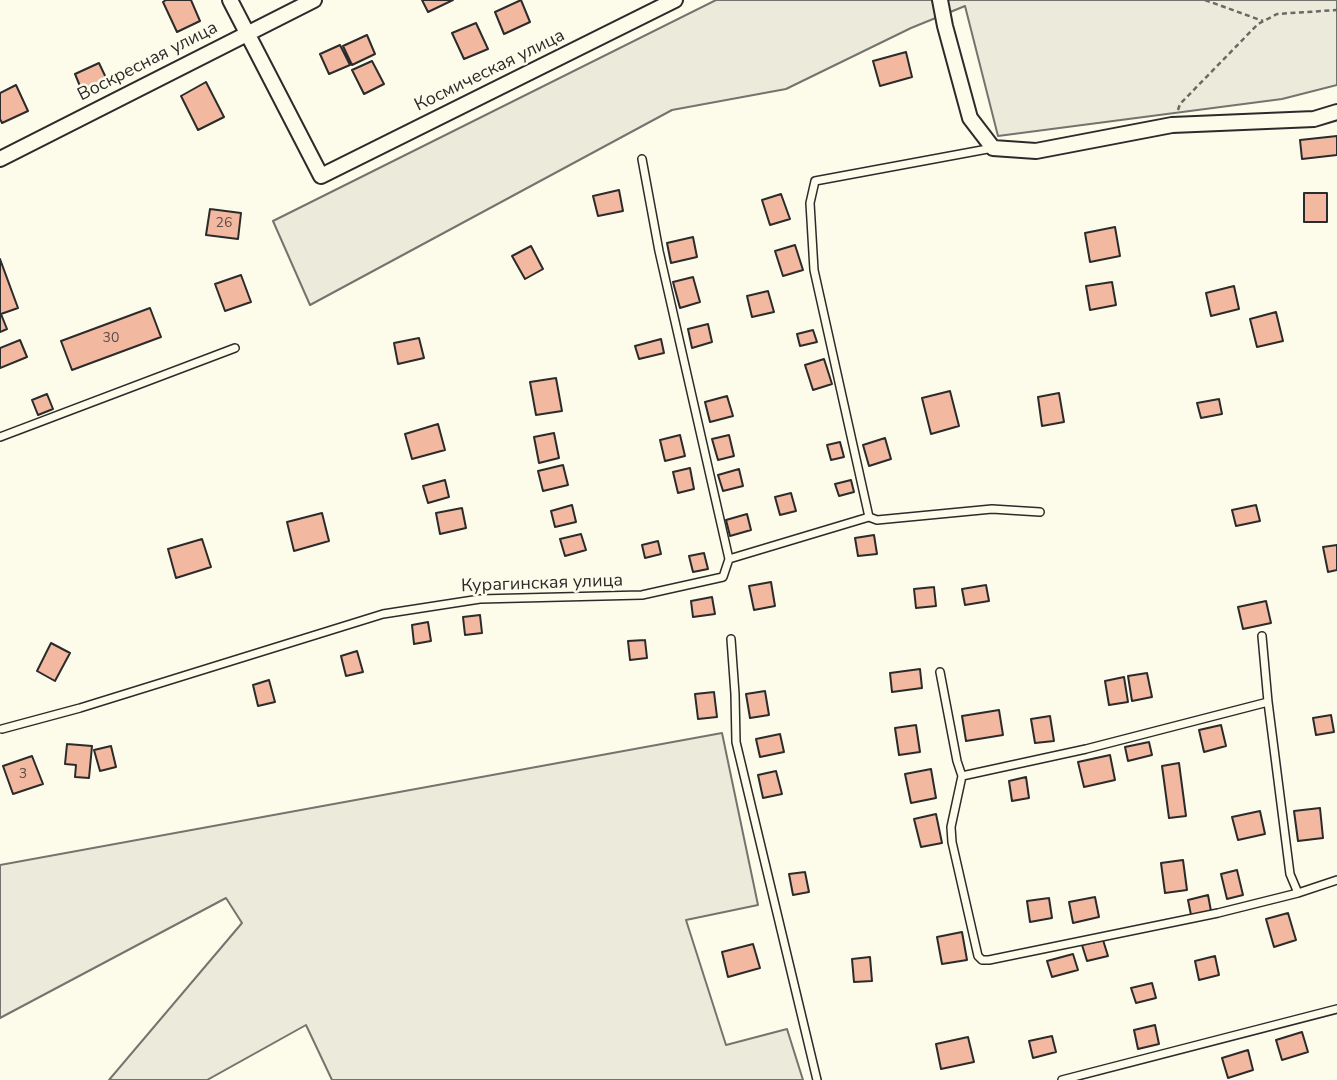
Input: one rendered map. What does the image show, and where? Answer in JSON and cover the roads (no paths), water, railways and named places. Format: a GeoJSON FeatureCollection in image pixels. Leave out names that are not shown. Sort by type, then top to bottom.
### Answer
{"type":"FeatureCollection","features":[{"type":"Feature","properties":{"kind":"street"},"geometry":{"type":"LineString","coordinates":[[230,0],[247,34]]}},
{"type":"Feature","properties":{"kind":"street","name":"Воскресная улица"},"geometry":{"type":"LineString","coordinates":[[0,159],[314,0]]}},
{"type":"Feature","properties":{"kind":"street","name":"Космическая улица"},"geometry":{"type":"LineString","coordinates":[[247,34],[321,176],[676,0]]}},
{"type":"Feature","properties":{"kind":"street"},"geometry":{"type":"LineString","coordinates":[[940,0],[970,118],[993,148],[1036,151],[1172,125],[1314,119],[1337,112]]}},
{"type":"Feature","properties":{"kind":"lane"},"geometry":{"type":"LineString","coordinates":[[869,517],[814,270],[810,204],[815,181],[993,148]]}},
{"type":"Feature","properties":{"kind":"lane"},"geometry":{"type":"LineString","coordinates":[[642,159],[659,251],[729,559]]}},
{"type":"Feature","properties":{"kind":"lane"},"geometry":{"type":"LineString","coordinates":[[0,437],[235,348]]}},
{"type":"Feature","properties":{"kind":"lane","name":"Курагинская улица"},"geometry":{"type":"LineString","coordinates":[[2,729],[80,708],[383,614],[480,599],[642,595],[723,577],[729,559],[869,517],[877,520],[992,509],[1040,512]]}},
{"type":"Feature","properties":{"kind":"lane"},"geometry":{"type":"LineString","coordinates":[[1262,636],[1290,874],[1298,893]]}},
{"type":"Feature","properties":{"kind":"lane"},"geometry":{"type":"LineString","coordinates":[[731,639],[736,742],[817,1080]]}},
{"type":"Feature","properties":{"kind":"lane"},"geometry":{"type":"LineString","coordinates":[[940,671],[962,776],[951,827],[951,842],[978,956],[982,960],[1178,921],[1298,893],[1337,880]]}},
{"type":"Feature","properties":{"kind":"lane"},"geometry":{"type":"LineString","coordinates":[[962,776],[1086,749],[1268,702]]}},
{"type":"Feature","properties":{"kind":"lane"},"geometry":{"type":"LineString","coordinates":[[1062,1080],[1337,1009]]}}]}
